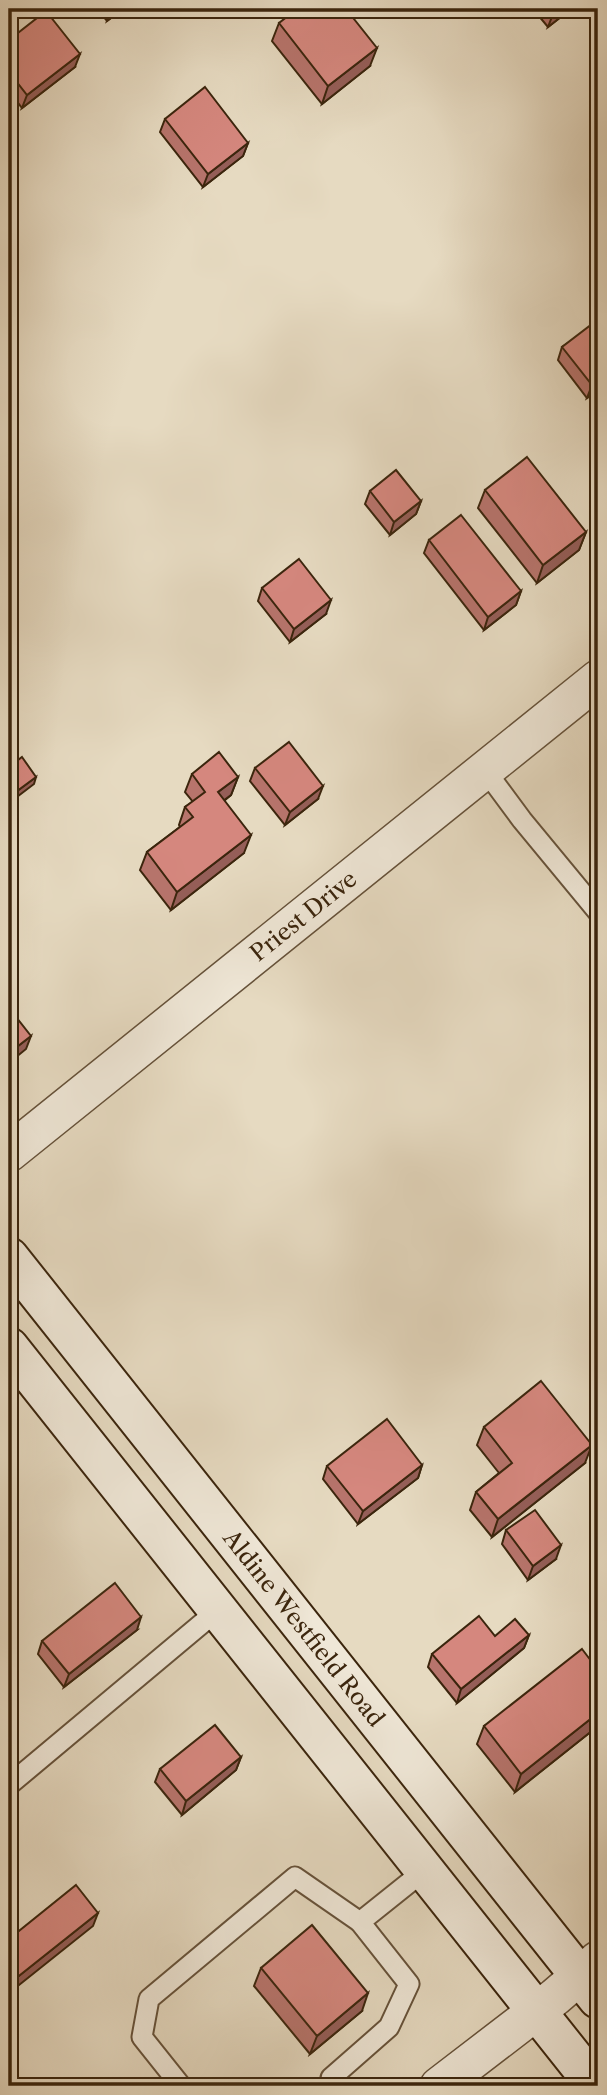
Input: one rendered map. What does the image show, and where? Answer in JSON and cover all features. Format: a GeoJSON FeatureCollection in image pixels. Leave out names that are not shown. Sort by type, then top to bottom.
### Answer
{"type":"FeatureCollection","features":[{"type":"Feature","properties":{"kind":"main road","name":"Aldine Westfield Road"},"geometry":{"type":"LineString","coordinates":[[9,1257],[273,1589],[592,1978]]}},
{"type":"Feature","properties":{"kind":"main road"},"geometry":{"type":"LineString","coordinates":[[9,1347],[596,2086]]}},
{"type":"Feature","properties":{"kind":"main road"},"geometry":{"type":"LineString","coordinates":[[224,1617],[273,1589]]}},
{"type":"Feature","properties":{"kind":"street","name":"Priest Drive"},"geometry":{"type":"LineString","coordinates":[[9,1153],[598,679]]}},
{"type":"Feature","properties":{"kind":"street"},"geometry":{"type":"LineString","coordinates":[[439,2086],[536,2010],[592,1978]]}},
{"type":"Feature","properties":{"kind":"lane"},"geometry":{"type":"LineString","coordinates":[[485,770],[522,820],[598,912]]}},
{"type":"Feature","properties":{"kind":"lane"},"geometry":{"type":"LineString","coordinates":[[9,1785],[224,1617]]}},
{"type":"Feature","properties":{"kind":"lane"},"geometry":{"type":"LineString","coordinates":[[360,1922],[425,1870]]}},
{"type":"Feature","properties":{"kind":"lane"},"geometry":{"type":"LineString","coordinates":[[181,2086],[142,2037],[149,1999],[295,1877],[360,1922],[409,1984],[389,2027],[330,2083]]}},
{"type":"Feature","properties":{"kind":"building"},"geometry":{"type":"Polygon","coordinates":[[[297,9],[346,9],[377,48],[328,86],[279,23],[297,9]]]}},
{"type":"Feature","properties":{"kind":"building"},"geometry":{"type":"Polygon","coordinates":[[[46,11],[80,54],[27,95],[9,72],[9,40],[46,11]]]}},
{"type":"Feature","properties":{"kind":"building"},"geometry":{"type":"Polygon","coordinates":[[[205,87],[248,143],[208,174],[165,119],[205,87]]]}},
{"type":"Feature","properties":{"kind":"building"},"geometry":{"type":"Polygon","coordinates":[[[596,321],[598,380],[592,385],[562,347],[596,321]]]}},
{"type":"Feature","properties":{"kind":"building"},"geometry":{"type":"Polygon","coordinates":[[[527,457],[586,532],[543,565],[485,490],[527,457]]]}},
{"type":"Feature","properties":{"kind":"building"},"geometry":{"type":"Polygon","coordinates":[[[396,470],[421,501],[394,522],[370,491],[396,470]]]}},
{"type":"Feature","properties":{"kind":"building"},"geometry":{"type":"Polygon","coordinates":[[[461,515],[521,591],[488,617],[429,540],[461,515]]]}},
{"type":"Feature","properties":{"kind":"building"},"geometry":{"type":"Polygon","coordinates":[[[299,559],[331,600],[294,629],[262,588],[299,559]]]}},
{"type":"Feature","properties":{"kind":"building"},"geometry":{"type":"Polygon","coordinates":[[[289,742],[323,786],[290,812],[255,768],[289,742]]]}},
{"type":"Feature","properties":{"kind":"building"},"geometry":{"type":"Polygon","coordinates":[[[219,752],[238,777],[218,792],[251,835],[177,892],[147,852],[193,817],[185,807],[205,792],[192,774],[219,752]]]}},
{"type":"Feature","properties":{"kind":"building"},"geometry":{"type":"Polygon","coordinates":[[[22,757],[36,777],[9,797],[9,767],[22,757]]]}},
{"type":"Feature","properties":{"kind":"building"},"geometry":{"type":"Polygon","coordinates":[[[9,1008],[31,1036],[9,1053],[9,1008]]]}},
{"type":"Feature","properties":{"kind":"building"},"geometry":{"type":"Polygon","coordinates":[[[541,1381],[592,1445],[498,1519],[476,1492],[512,1463],[484,1427],[541,1381]]]}},
{"type":"Feature","properties":{"kind":"building"},"geometry":{"type":"Polygon","coordinates":[[[387,1419],[422,1465],[363,1511],[327,1466],[387,1419]]]}},
{"type":"Feature","properties":{"kind":"building"},"geometry":{"type":"Polygon","coordinates":[[[535,1510],[561,1545],[533,1566],[506,1530],[535,1510]]]}},
{"type":"Feature","properties":{"kind":"building"},"geometry":{"type":"Polygon","coordinates":[[[115,1583],[141,1617],[69,1674],[42,1641],[115,1583]]]}},
{"type":"Feature","properties":{"kind":"building"},"geometry":{"type":"Polygon","coordinates":[[[479,1616],[495,1636],[515,1619],[529,1635],[461,1689],[432,1654],[479,1616]]]}},
{"type":"Feature","properties":{"kind":"building"},"geometry":{"type":"Polygon","coordinates":[[[582,1649],[598,1670],[598,1713],[521,1774],[484,1726],[582,1649]]]}},
{"type":"Feature","properties":{"kind":"building"},"geometry":{"type":"Polygon","coordinates":[[[215,1725],[241,1757],[186,1801],[160,1769],[215,1725]]]}},
{"type":"Feature","properties":{"kind":"building"},"geometry":{"type":"Polygon","coordinates":[[[76,1885],[98,1913],[10,1983],[9,1939],[76,1885]]]}},
{"type":"Feature","properties":{"kind":"building"},"geometry":{"type":"Polygon","coordinates":[[[312,1925],[368,1993],[317,2036],[261,1968],[312,1925]]]}}]}
